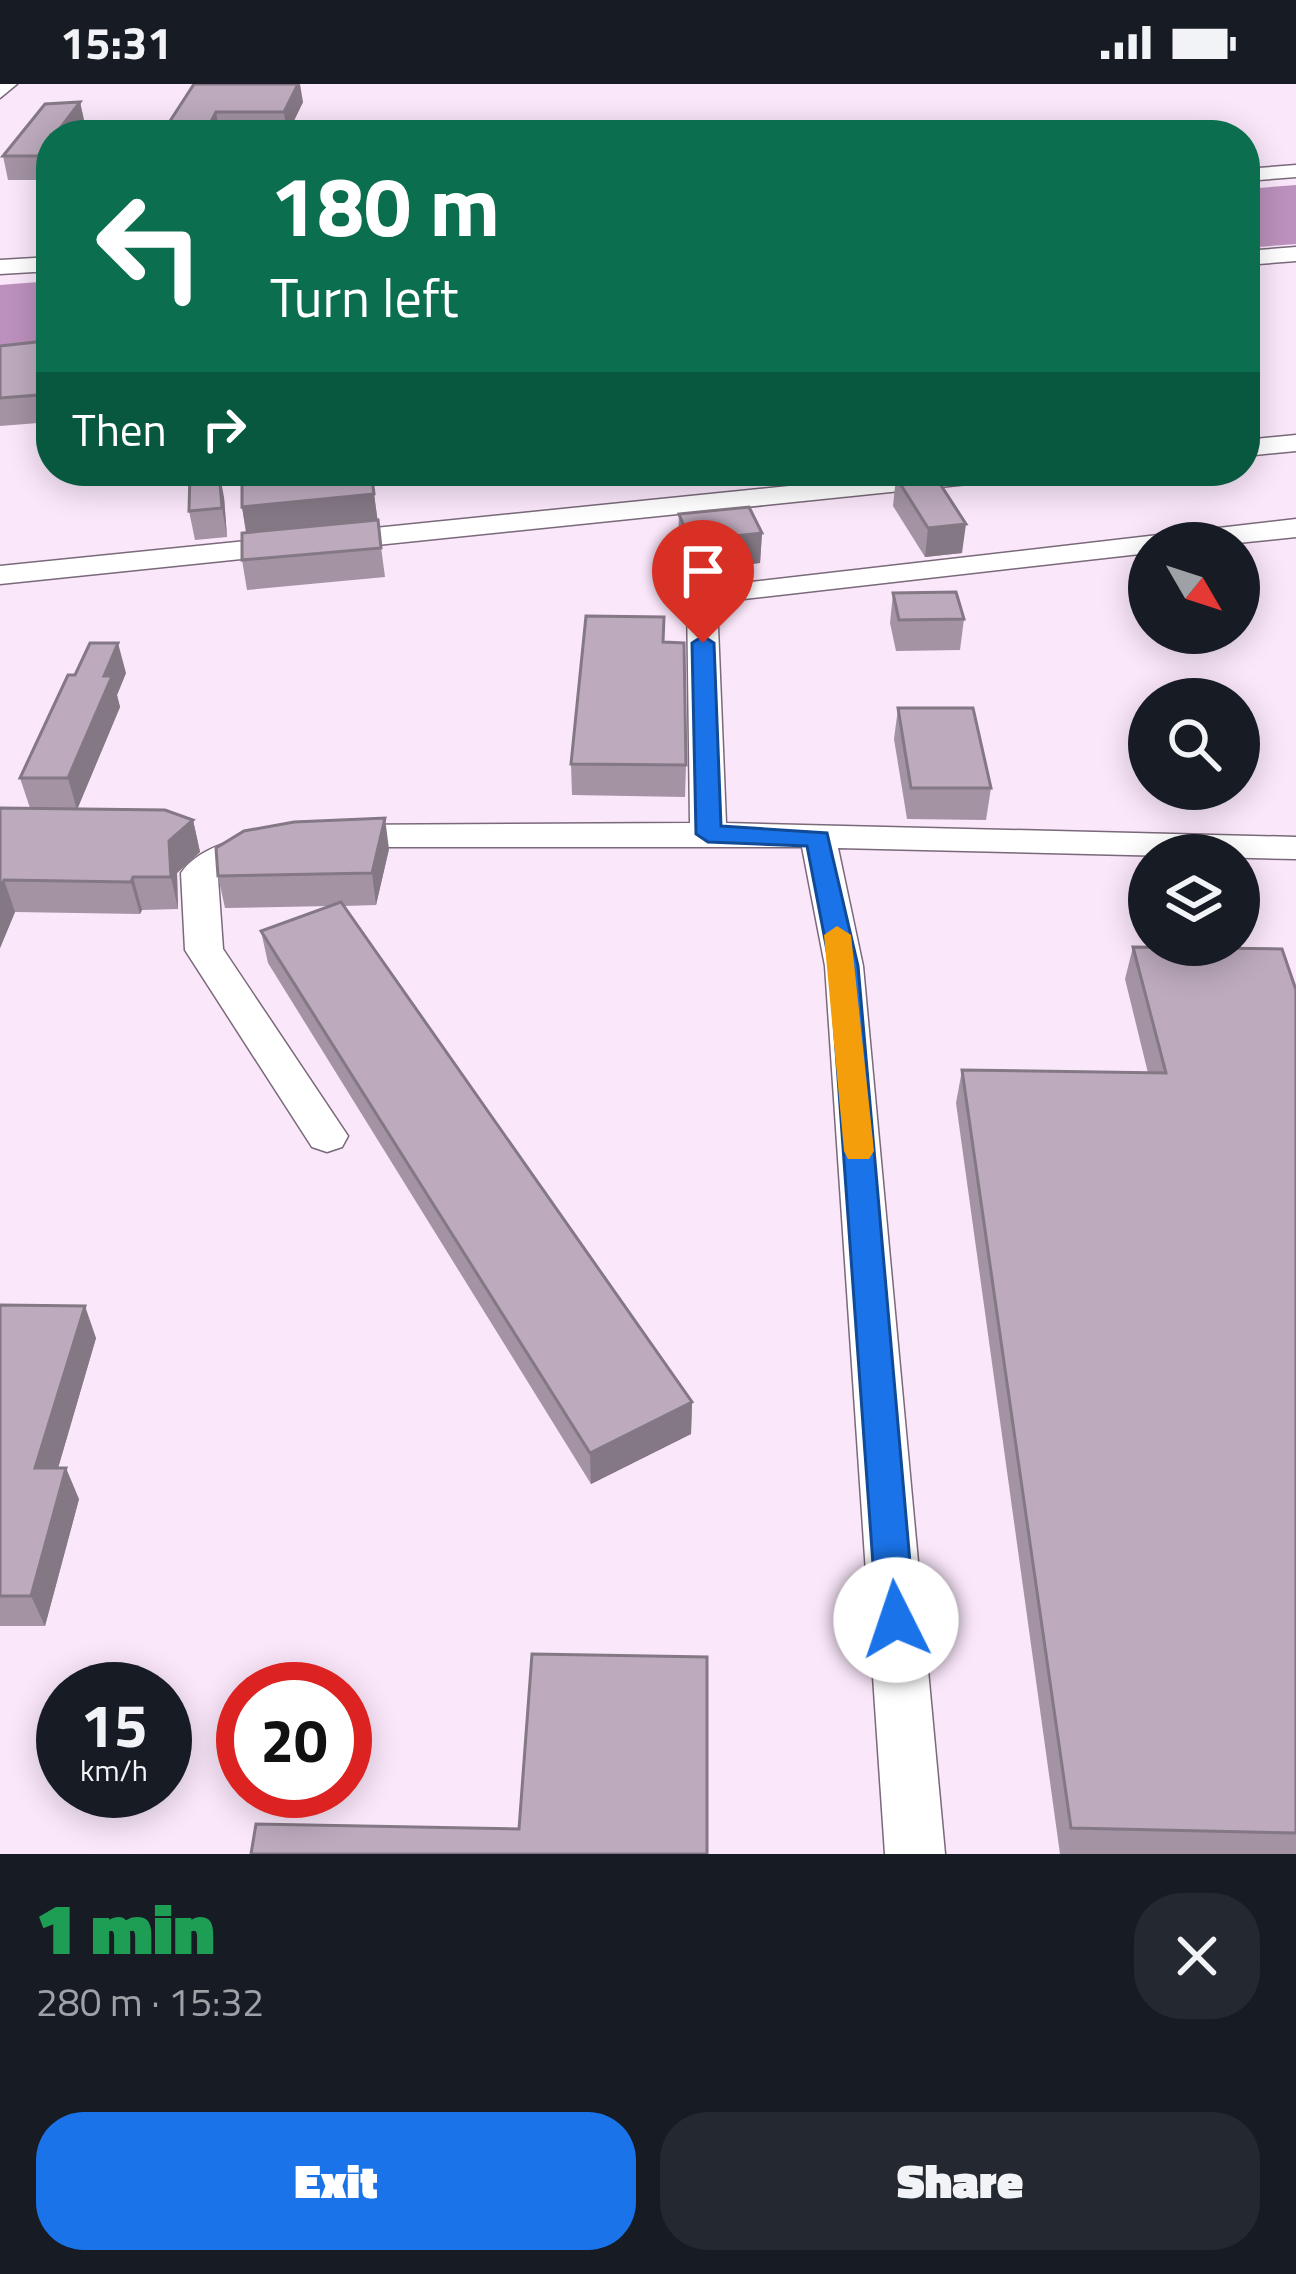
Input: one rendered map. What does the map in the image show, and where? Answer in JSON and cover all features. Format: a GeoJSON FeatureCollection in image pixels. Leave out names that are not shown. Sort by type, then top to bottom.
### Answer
{"type":"FeatureCollection","features":[{"type":"Feature","properties":{"kind":"lane"},"geometry":{"type":"LineString","coordinates":[[0,93],[8,84]]}},
{"type":"Feature","properties":{"kind":"lane"},"geometry":{"type":"LineString","coordinates":[[1260,174],[1296,171]]}},
{"type":"Feature","properties":{"kind":"lane"},"geometry":{"type":"LineString","coordinates":[[1260,257],[1296,254]]}},
{"type":"Feature","properties":{"kind":"lane"},"geometry":{"type":"LineString","coordinates":[[0,267],[36,265]]}},
{"type":"Feature","properties":{"kind":"lane"},"geometry":{"type":"LineString","coordinates":[[1260,447],[1296,443]]}},
{"type":"Feature","properties":{"kind":"lane"},"geometry":{"type":"LineString","coordinates":[[0,575],[870,486]]}},
{"type":"Feature","properties":{"kind":"lane"},"geometry":{"type":"LineString","coordinates":[[1260,532],[1296,528]]}},
{"type":"Feature","properties":{"kind":"lane"},"geometry":{"type":"LineString","coordinates":[[708,834],[702,595],[1128,546]]}},
{"type":"Feature","properties":{"kind":"lane"},"geometry":{"type":"LineString","coordinates":[[326,1136],[204,950],[199,873],[238,850],[299,838],[433,832],[1296,848]]}},
{"type":"Feature","properties":{"kind":"lane"},"geometry":{"type":"LineString","coordinates":[[198,834],[238,850]]}},
{"type":"Feature","properties":{"kind":"lane"},"geometry":{"type":"LineString","coordinates":[[818,838],[844,966],[915,1854]]}},
{"type":"Feature","properties":{"kind":"shaded area"},"geometry":{"type":"Polygon","coordinates":[[[1296,185],[1296,244],[1260,247],[1260,188],[1296,185]]]}},
{"type":"Feature","properties":{"kind":"shaded area"},"geometry":{"type":"Polygon","coordinates":[[[36,282],[36,344],[0,348],[0,285],[36,282]]]}},
{"type":"Feature","properties":{"kind":"building"},"geometry":{"type":"Polygon","coordinates":[[[194,84],[298,84],[284,112],[216,112],[212,120],[171,120],[194,84]]]}},
{"type":"Feature","properties":{"kind":"building"},"geometry":{"type":"Polygon","coordinates":[[[80,102],[66,120],[36,120],[36,156],[3,156],[45,104],[80,102]]]}},
{"type":"Feature","properties":{"kind":"building"},"geometry":{"type":"Polygon","coordinates":[[[36,342],[36,395],[0,398],[0,346],[36,342]]]}},
{"type":"Feature","properties":{"kind":"building"},"geometry":{"type":"Polygon","coordinates":[[[190,486],[220,486],[222,508],[189,511],[190,486]]]}},
{"type":"Feature","properties":{"kind":"building"},"geometry":{"type":"Polygon","coordinates":[[[242,486],[373,486],[374,494],[242,507],[242,486]]]}},
{"type":"Feature","properties":{"kind":"building"},"geometry":{"type":"Polygon","coordinates":[[[902,486],[941,486],[966,524],[928,528],[902,486]]]}},
{"type":"Feature","properties":{"kind":"building"},"geometry":{"type":"Polygon","coordinates":[[[749,507],[762,533],[690,541],[679,514],[749,507]]]}},
{"type":"Feature","properties":{"kind":"building"},"geometry":{"type":"Polygon","coordinates":[[[378,520],[381,548],[242,560],[242,533],[378,520]]]}},
{"type":"Feature","properties":{"kind":"building"},"geometry":{"type":"Polygon","coordinates":[[[956,592],[964,619],[899,620],[893,593],[956,592]]]}},
{"type":"Feature","properties":{"kind":"building"},"geometry":{"type":"Polygon","coordinates":[[[586,616],[664,617],[663,642],[684,643],[686,765],[571,764],[586,616]]]}},
{"type":"Feature","properties":{"kind":"building"},"geometry":{"type":"Polygon","coordinates":[[[90,643],[118,643],[104,676],[112,676],[68,778],[20,778],[68,675],[75,675],[90,643]]]}},
{"type":"Feature","properties":{"kind":"building"},"geometry":{"type":"Polygon","coordinates":[[[898,708],[973,708],[991,788],[911,788],[898,708]]]}},
{"type":"Feature","properties":{"kind":"building"},"geometry":{"type":"Polygon","coordinates":[[[0,808],[165,810],[193,820],[169,841],[171,877],[133,877],[131,882],[4,880],[0,889],[0,808]]]}},
{"type":"Feature","properties":{"kind":"building"},"geometry":{"type":"Polygon","coordinates":[[[385,818],[372,873],[218,876],[216,848],[244,831],[294,822],[385,818]]]}},
{"type":"Feature","properties":{"kind":"building"},"geometry":{"type":"Polygon","coordinates":[[[341,902],[692,1402],[590,1453],[261,931],[341,902]]]}},
{"type":"Feature","properties":{"kind":"building"},"geometry":{"type":"Polygon","coordinates":[[[1260,949],[1282,949],[1296,990],[1296,1833],[1071,1828],[962,1070],[1166,1073],[1138,966],[1260,966],[1260,949]]]}},
{"type":"Feature","properties":{"kind":"building"},"geometry":{"type":"Polygon","coordinates":[[[0,1305],[85,1306],[35,1468],[66,1468],[31,1596],[0,1596],[0,1305]]]}},
{"type":"Feature","properties":{"kind":"building"},"geometry":{"type":"Polygon","coordinates":[[[532,1654],[707,1657],[707,1854],[251,1854],[256,1824],[519,1829],[532,1654]]]}},
{"type":"Feature","properties":{"kind":"slow traffic"},"geometry":{"type":"LineString","coordinates":[[837,935],[844,966],[859,1151]]}},
{"type":"Feature","properties":{"kind":"route"},"geometry":{"type":"LineString","coordinates":[[703,643],[708,834],[818,838],[844,966],[896,1620]]}}]}
